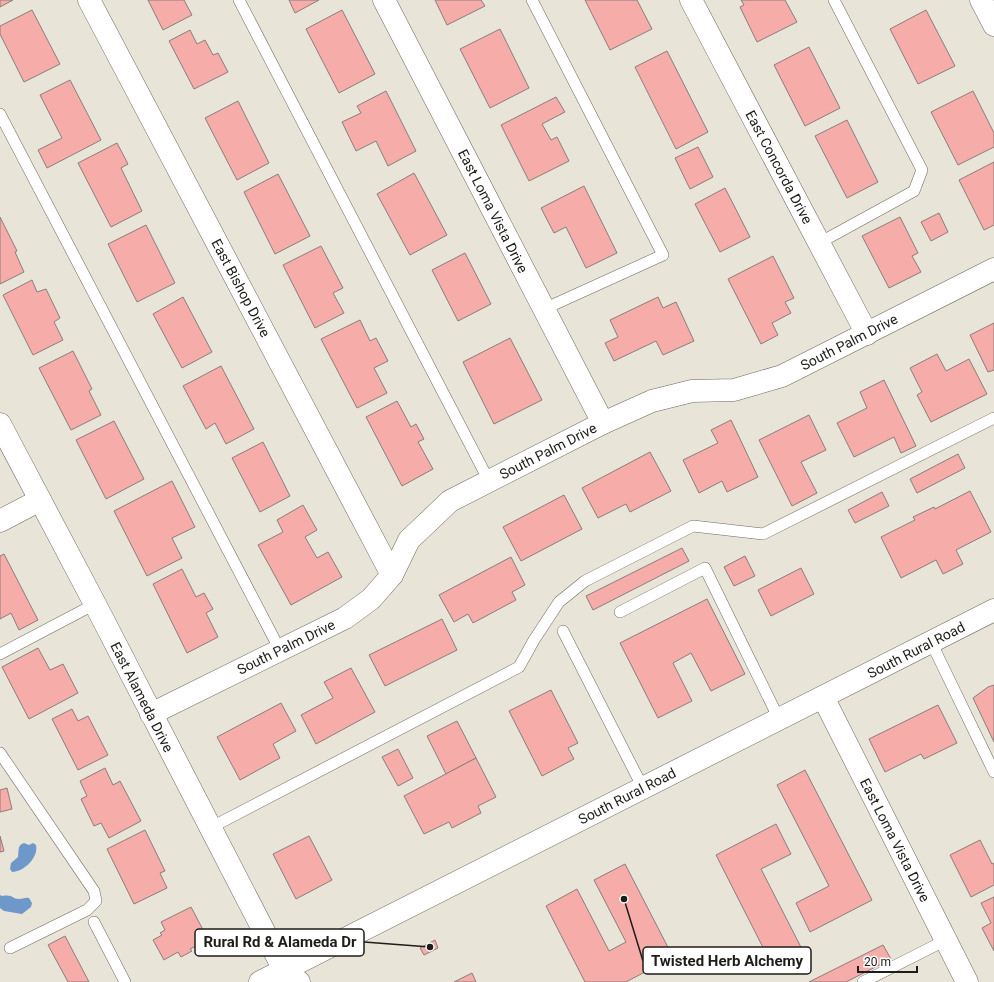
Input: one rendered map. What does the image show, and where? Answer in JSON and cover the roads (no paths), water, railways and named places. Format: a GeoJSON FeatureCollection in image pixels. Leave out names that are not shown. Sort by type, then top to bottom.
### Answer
{"type":"FeatureCollection","features":[{"type":"Feature","properties":{"kind":"street","name":"East Bishop Drive"},"geometry":{"type":"LineString","coordinates":[[89,0],[392,575]]}},
{"type":"Feature","properties":{"kind":"street","name":"East Loma Vista Drive"},"geometry":{"type":"LineString","coordinates":[[384,0],[603,423]]}},
{"type":"Feature","properties":{"kind":"street","name":"East Concorda Drive"},"geometry":{"type":"LineString","coordinates":[[691,0],[866,334]]}},
{"type":"Feature","properties":{"kind":"street"},"geometry":{"type":"LineString","coordinates":[[981,0],[994,24]]}},
{"type":"Feature","properties":{"kind":"street","name":"South Palm Drive"},"geometry":{"type":"LineString","coordinates":[[151,714],[345,618],[371,599],[392,575],[409,540],[450,501],[603,423],[652,400],[692,391],[734,390],[782,376],[994,269]]}},
{"type":"Feature","properties":{"kind":"street","name":"East Alameda Drive"},"geometry":{"type":"LineString","coordinates":[[0,424],[289,978]]}},
{"type":"Feature","properties":{"kind":"street"},"geometry":{"type":"LineString","coordinates":[[0,521],[40,500]]}},
{"type":"Feature","properties":{"kind":"street","name":"South Rural Road"},"geometry":{"type":"LineString","coordinates":[[260,982],[289,978],[643,788],[994,610]]}},
{"type":"Feature","properties":{"kind":"street","name":"East Loma Vista Drive"},"geometry":{"type":"LineString","coordinates":[[823,697],[967,982]]}},
{"type":"Feature","properties":{"kind":"lane"},"geometry":{"type":"LineString","coordinates":[[239,0],[489,481]]}},
{"type":"Feature","properties":{"kind":"lane"},"geometry":{"type":"LineString","coordinates":[[532,0],[663,256],[544,310]]}},
{"type":"Feature","properties":{"kind":"lane"},"geometry":{"type":"LineString","coordinates":[[819,242],[914,191],[922,170],[834,0]]}},
{"type":"Feature","properties":{"kind":"lane"},"geometry":{"type":"LineString","coordinates":[[0,114],[280,650]]}},
{"type":"Feature","properties":{"kind":"lane"},"geometry":{"type":"LineString","coordinates":[[210,828],[519,667],[534,640],[559,602],[585,581],[693,526],[763,534],[994,418]]}},
{"type":"Feature","properties":{"kind":"lane"},"geometry":{"type":"LineString","coordinates":[[620,612],[705,568],[779,719]]}},
{"type":"Feature","properties":{"kind":"lane"},"geometry":{"type":"LineString","coordinates":[[0,654],[95,604]]}},
{"type":"Feature","properties":{"kind":"lane"},"geometry":{"type":"LineString","coordinates":[[563,631],[643,788]]}},
{"type":"Feature","properties":{"kind":"lane"},"geometry":{"type":"LineString","coordinates":[[931,642],[994,772]]}},
{"type":"Feature","properties":{"kind":"lane"},"geometry":{"type":"LineString","coordinates":[[0,753],[94,890],[96,901],[87,910],[10,948]]}},
{"type":"Feature","properties":{"kind":"lane"},"geometry":{"type":"LineString","coordinates":[[94,922],[125,982]]}},
{"type":"Feature","properties":{"kind":"lane"},"geometry":{"type":"LineString","coordinates":[[863,982],[946,940]]}},
{"type":"Feature","properties":{"kind":"water"},"geometry":{"type":"Polygon","coordinates":[[[24,843],[29,845],[33,843],[36,845],[33,859],[26,867],[12,872],[10,869],[11,863],[18,857],[19,847],[24,843]]]}},
{"type":"Feature","properties":{"kind":"water"},"geometry":{"type":"Polygon","coordinates":[[[0,895],[11,896],[16,899],[29,898],[32,903],[31,907],[22,914],[4,911],[0,908],[0,895]]]}},
{"type":"Feature","properties":{"kind":"place","name":"Twisted Herb Alchemy"},"geometry":{"type":"Point","coordinates":[624,899]}},
{"type":"Feature","properties":{"kind":"place","name":"Rural Rd & Alameda Dr"},"geometry":{"type":"Point","coordinates":[430,947]}}]}
